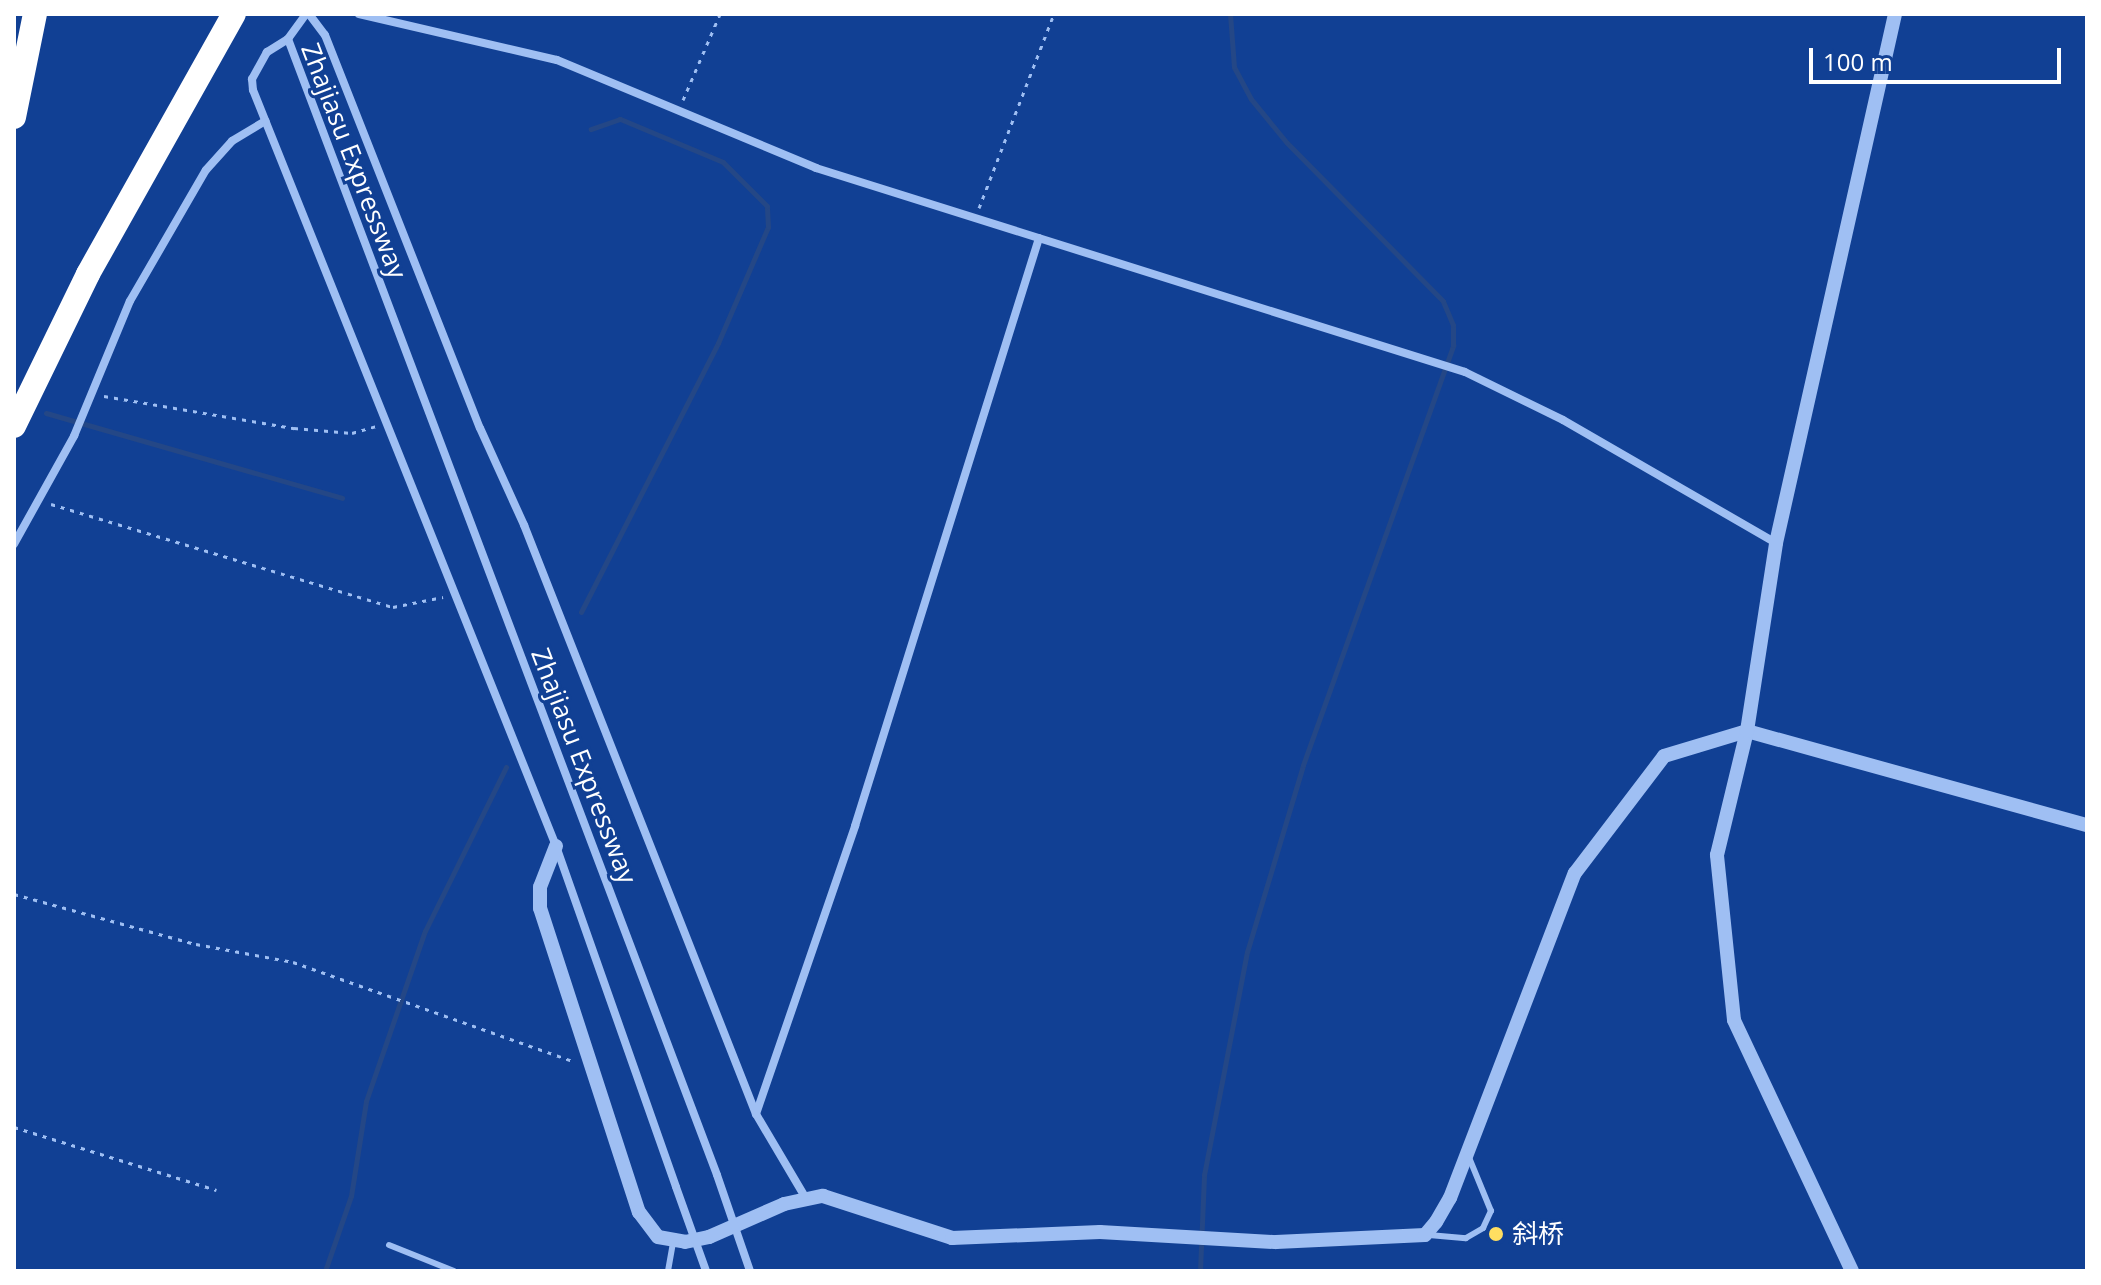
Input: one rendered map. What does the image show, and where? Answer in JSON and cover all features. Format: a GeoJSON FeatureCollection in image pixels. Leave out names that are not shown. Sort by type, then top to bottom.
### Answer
{"type":"FeatureCollection","features":[{"type":"Feature","properties":{"kind":"highway"},"geometry":{"type":"LineString","coordinates":[[14,117],[35,14]]}},
{"type":"Feature","properties":{"kind":"highway"},"geometry":{"type":"LineString","coordinates":[[14,426],[88,274],[234,14]]}},
{"type":"Feature","properties":{"kind":"street"},"geometry":{"type":"LineString","coordinates":[[288,39],[307,14],[325,35],[480,428],[524,525],[756,1114],[805,1197]]}},
{"type":"Feature","properties":{"kind":"street"},"geometry":{"type":"LineString","coordinates":[[359,14],[557,60],[816,168],[1465,372],[1563,420],[1776,543]]}},
{"type":"Feature","properties":{"kind":"street"},"geometry":{"type":"LineString","coordinates":[[1852,1271],[1734,1020],[1717,855],[1747,731],[1776,543],[1895,14]]}},
{"type":"Feature","properties":{"kind":"street","name":"Zhajiasu Expressway"},"geometry":{"type":"LineString","coordinates":[[706,1271],[556,846],[265,121],[252,79],[267,52],[288,39],[717,1175],[750,1271]]}},
{"type":"Feature","properties":{"kind":"street"},"geometry":{"type":"LineString","coordinates":[[14,544],[41,502],[74,436],[130,301],[206,170],[232,141],[265,121]]}},
{"type":"Feature","properties":{"kind":"street"},"geometry":{"type":"LineString","coordinates":[[756,1114],[855,826],[1039,238]]}},
{"type":"Feature","properties":{"kind":"street"},"geometry":{"type":"LineString","coordinates":[[556,846],[540,887],[540,908],[590,1067],[647,1228],[673,1242],[709,1237],[805,1197],[847,1201],[952,1238],[1100,1232],[1276,1242],[1425,1235],[1450,1198],[1575,873],[1664,756],[1747,731],[2087,825]]}},
{"type":"Feature","properties":{"kind":"lane"},"geometry":{"type":"LineString","coordinates":[[1425,1235],[1466,1238],[1483,1228],[1491,1211],[1468,1154]]}},
{"type":"Feature","properties":{"kind":"lane"},"geometry":{"type":"LineString","coordinates":[[668,1271],[673,1242]]}},
{"type":"Feature","properties":{"kind":"lane"},"geometry":{"type":"LineString","coordinates":[[389,1245],[454,1271]]}},
{"type":"Feature","properties":{"kind":"path"},"geometry":{"type":"LineString","coordinates":[[678,111],[720,14]]}},
{"type":"Feature","properties":{"kind":"path"},"geometry":{"type":"LineString","coordinates":[[975,218],[1054,14]]}},
{"type":"Feature","properties":{"kind":"path"},"geometry":{"type":"LineString","coordinates":[[92,395],[329,432],[365,431],[386,422]]}},
{"type":"Feature","properties":{"kind":"path"},"geometry":{"type":"LineString","coordinates":[[41,502],[393,607],[455,593]]}},
{"type":"Feature","properties":{"kind":"path"},"geometry":{"type":"LineString","coordinates":[[14,894],[138,930],[293,962],[590,1067]]}},
{"type":"Feature","properties":{"kind":"path"},"geometry":{"type":"LineString","coordinates":[[14,1127],[216,1190]]}},
{"type":"Feature","properties":{"kind":"waterway"},"geometry":{"type":"LineString","coordinates":[[1200,1271],[1204,1175],[1247,952],[1303,765],[1453,345],[1453,325],[1443,301],[1287,143],[1251,99],[1234,67],[1230,14]]}},
{"type":"Feature","properties":{"kind":"waterway"},"geometry":{"type":"LineString","coordinates":[[581,612],[718,343],[768,227],[767,206],[723,162],[620,119],[591,129]]}},
{"type":"Feature","properties":{"kind":"waterway"},"geometry":{"type":"LineString","coordinates":[[46,413],[342,498]]}},
{"type":"Feature","properties":{"kind":"waterway"},"geometry":{"type":"LineString","coordinates":[[325,1271],[351,1196],[366,1101],[425,931],[506,767]]}},
{"type":"Feature","properties":{"kind":"place","name":"斜桥"},"geometry":{"type":"Point","coordinates":[1496,1234]}}]}
